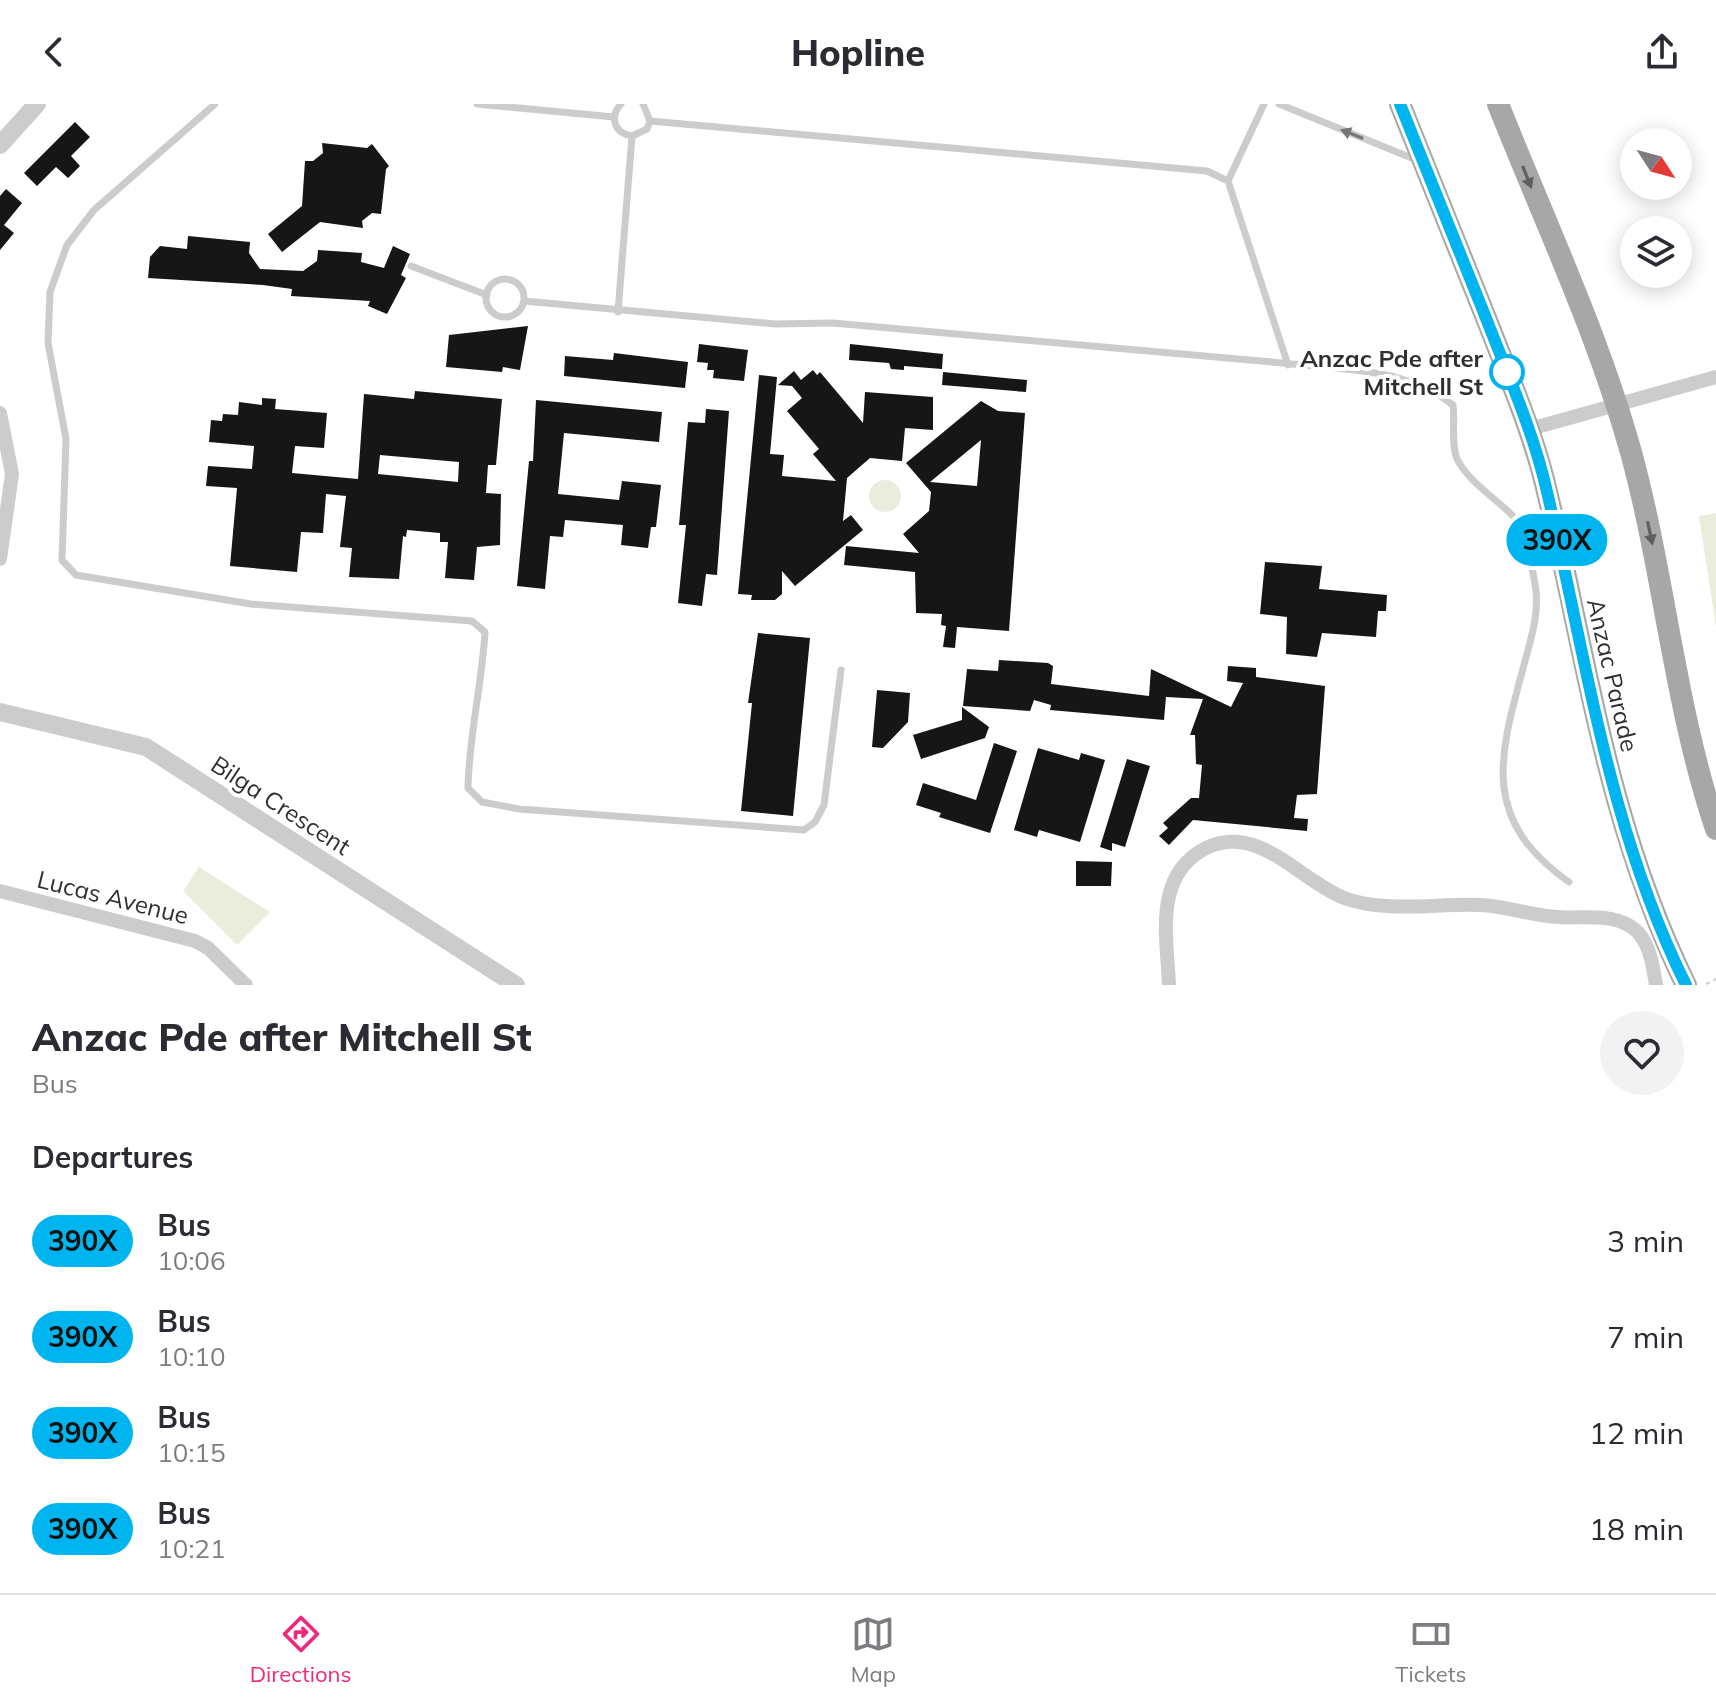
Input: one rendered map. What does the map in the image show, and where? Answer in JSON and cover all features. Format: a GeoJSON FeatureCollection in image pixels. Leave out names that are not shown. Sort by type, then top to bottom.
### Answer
{"type":"FeatureCollection","features":[{"type":"Feature","properties":{"kind":"main road","name":"Anzac Parade"},"geometry":{"type":"LineString","coordinates":[[1400,104],[1530,429],[1548,495],[1580,654],[1617,807],[1663,938],[1686,985]]}},
{"type":"Feature","properties":{"kind":"main road"},"geometry":{"type":"LineString","coordinates":[[1498,104],[1616,402],[1648,526],[1694,753],[1716,829]]}},
{"type":"Feature","properties":{"kind":"street"},"geometry":{"type":"LineString","coordinates":[[0,145],[37,104]]}},
{"type":"Feature","properties":{"kind":"street"},"geometry":{"type":"LineString","coordinates":[[1530,429],[1616,402],[1716,377]]}},
{"type":"Feature","properties":{"kind":"street"},"geometry":{"type":"LineString","coordinates":[[0,413],[12,474],[3,519],[0,559]]}},
{"type":"Feature","properties":{"kind":"street","name":"Bilga Crescent"},"geometry":{"type":"LineString","coordinates":[[0,712],[146,747],[516,985]]}},
{"type":"Feature","properties":{"kind":"street"},"geometry":{"type":"LineString","coordinates":[[1169,985],[1166,912],[1173,883],[1197,854],[1214,845],[1230,842],[1258,846],[1338,896],[1358,903],[1482,905],[1550,917],[1607,919],[1629,925],[1648,951],[1656,985]]}},
{"type":"Feature","properties":{"kind":"street","name":"Lucas Avenue"},"geometry":{"type":"LineString","coordinates":[[0,891],[195,941],[208,948],[246,985]]}},
{"type":"Feature","properties":{"kind":"lane"},"geometry":{"type":"LineString","coordinates":[[215,104],[94,210],[67,245],[50,292],[48,343],[66,439],[62,560],[76,575],[149,590],[251,604],[472,621],[485,632],[483,673],[468,758],[468,788],[482,802],[519,809],[804,830],[815,822],[824,805],[841,670]]}},
{"type":"Feature","properties":{"kind":"lane"},"geometry":{"type":"LineString","coordinates":[[477,104],[614,117]]}},
{"type":"Feature","properties":{"kind":"lane"},"geometry":{"type":"LineString","coordinates":[[621,104],[614,117],[617,128],[632,136],[640,134],[650,121]]}},
{"type":"Feature","properties":{"kind":"lane"},"geometry":{"type":"LineString","coordinates":[[643,104],[650,121]]}},
{"type":"Feature","properties":{"kind":"lane"},"geometry":{"type":"LineString","coordinates":[[1264,104],[1228,181],[1288,365]]}},
{"type":"Feature","properties":{"kind":"lane"},"geometry":{"type":"LineString","coordinates":[[1279,104],[1425,164]]}},
{"type":"Feature","properties":{"kind":"lane"},"geometry":{"type":"LineString","coordinates":[[650,121],[1207,171],[1228,181]]}},
{"type":"Feature","properties":{"kind":"lane"},"geometry":{"type":"LineString","coordinates":[[618,312],[632,136]]}},
{"type":"Feature","properties":{"kind":"lane"},"geometry":{"type":"LineString","coordinates":[[411,266],[487,295]]}},
{"type":"Feature","properties":{"kind":"lane"},"geometry":{"type":"LineString","coordinates":[[508,279],[519,284],[524,301],[517,312],[506,317],[489,308],[487,295],[492,285],[508,279]]}},
{"type":"Feature","properties":{"kind":"lane"},"geometry":{"type":"LineString","coordinates":[[524,301],[618,312],[776,324],[833,323],[1389,374],[1431,387],[1453,405],[1456,456],[1469,475],[1514,518],[1528,550],[1538,600],[1503,741],[1504,780],[1513,826],[1538,860],[1569,882]]}},
{"type":"Feature","properties":{"kind":"path"},"geometry":{"type":"LineString","coordinates":[[1704,985],[1716,979]]}},
{"type":"Feature","properties":{"kind":"green space"},"geometry":{"type":"Polygon","coordinates":[[[885,480],[896,485],[901,496],[896,507],[885,512],[874,507],[869,496],[874,485],[885,480]]]}},
{"type":"Feature","properties":{"kind":"green space"},"geometry":{"type":"Polygon","coordinates":[[[1716,513],[1716,627],[1699,516],[1716,513]]]}},
{"type":"Feature","properties":{"kind":"green space"},"geometry":{"type":"Polygon","coordinates":[[[199,867],[270,912],[237,945],[183,891],[199,867]]]}},
{"type":"Feature","properties":{"kind":"building"},"geometry":{"type":"Polygon","coordinates":[[[75,122],[90,137],[71,156],[80,166],[68,178],[56,167],[37,186],[24,173],[75,122]]]}},
{"type":"Feature","properties":{"kind":"building"},"geometry":{"type":"Polygon","coordinates":[[[322,143],[367,148],[372,144],[389,166],[386,169],[381,214],[372,213],[362,221],[363,228],[320,222],[282,252],[268,234],[302,206],[305,161],[313,161],[323,153],[322,143]]]}},
{"type":"Feature","properties":{"kind":"building"},"geometry":{"type":"Polygon","coordinates":[[[6,189],[22,203],[4,225],[14,233],[0,250],[0,196],[6,189]]]}},
{"type":"Feature","properties":{"kind":"building"},"geometry":{"type":"Polygon","coordinates":[[[188,236],[250,242],[249,253],[260,269],[303,271],[317,261],[318,250],[362,253],[361,262],[384,268],[393,246],[410,254],[401,275],[406,278],[387,314],[368,306],[370,301],[291,296],[292,289],[148,278],[150,257],[160,246],[187,249],[188,236]]]}},
{"type":"Feature","properties":{"kind":"building"},"geometry":{"type":"Polygon","coordinates":[[[528,326],[520,370],[503,367],[502,372],[446,367],[449,335],[528,326]]]}},
{"type":"Feature","properties":{"kind":"building"},"geometry":{"type":"Polygon","coordinates":[[[699,344],[748,350],[744,381],[713,378],[714,370],[707,370],[708,363],[697,362],[699,344]]]}},
{"type":"Feature","properties":{"kind":"building"},"geometry":{"type":"Polygon","coordinates":[[[850,344],[943,354],[942,369],[904,366],[904,370],[891,369],[889,363],[849,360],[850,344]]]}},
{"type":"Feature","properties":{"kind":"building"},"geometry":{"type":"Polygon","coordinates":[[[614,353],[688,362],[685,388],[564,376],[565,356],[613,360],[614,353]]]}},
{"type":"Feature","properties":{"kind":"building"},"geometry":{"type":"Polygon","coordinates":[[[813,370],[817,375],[820,372],[863,423],[865,392],[933,397],[933,430],[905,428],[902,461],[870,458],[847,478],[843,521],[851,515],[863,530],[795,586],[782,571],[782,594],[775,600],[751,600],[752,595],[738,594],[759,375],[777,377],[770,454],[784,455],[782,476],[836,481],[813,454],[819,449],[787,411],[802,398],[792,386],[778,385],[794,371],[801,380],[813,370]]]}},
{"type":"Feature","properties":{"kind":"building"},"geometry":{"type":"Polygon","coordinates":[[[943,372],[1027,380],[1026,392],[942,385],[943,372]]]}},
{"type":"Feature","properties":{"kind":"building"},"geometry":{"type":"Polygon","coordinates":[[[415,391],[502,399],[496,465],[488,465],[486,493],[501,494],[500,545],[477,547],[474,580],[445,578],[448,542],[440,542],[440,533],[407,530],[406,537],[403,536],[399,579],[349,577],[352,548],[340,547],[346,496],[326,494],[323,533],[301,532],[297,572],[230,566],[237,488],[206,486],[208,466],[252,469],[254,446],[209,442],[211,420],[222,421],[223,414],[238,415],[239,402],[262,405],[262,398],[276,399],[275,409],[327,413],[324,448],[295,446],[292,473],[358,479],[364,394],[414,399],[415,391]],[[380,455],[378,474],[458,482],[459,462],[380,455]]]}},
{"type":"Feature","properties":{"kind":"building"},"geometry":{"type":"Polygon","coordinates":[[[536,400],[662,412],[659,442],[564,433],[558,494],[619,500],[622,481],[661,485],[656,527],[651,527],[648,548],[621,545],[623,525],[565,520],[563,537],[550,536],[545,589],[517,586],[529,461],[533,461],[536,400]]]}},
{"type":"Feature","properties":{"kind":"building"},"geometry":{"type":"Polygon","coordinates":[[[981,401],[998,411],[1025,413],[1009,631],[957,627],[955,648],[943,647],[946,626],[941,625],[942,614],[916,613],[915,572],[844,565],[846,546],[919,553],[903,534],[929,511],[931,492],[906,463],[981,401]],[[981,440],[930,482],[977,486],[981,440]]]}},
{"type":"Feature","properties":{"kind":"building"},"geometry":{"type":"Polygon","coordinates":[[[706,409],[729,411],[717,575],[706,574],[702,606],[678,603],[686,525],[679,525],[688,422],[705,423],[706,409]]]}},
{"type":"Feature","properties":{"kind":"building"},"geometry":{"type":"Polygon","coordinates":[[[1265,562],[1322,566],[1319,589],[1387,595],[1386,611],[1378,611],[1376,637],[1322,633],[1317,657],[1286,654],[1287,617],[1260,614],[1265,562]]]}},
{"type":"Feature","properties":{"kind":"building"},"geometry":{"type":"Polygon","coordinates":[[[758,633],[810,638],[793,816],[741,811],[752,703],[748,703],[758,633]]]}},
{"type":"Feature","properties":{"kind":"building"},"geometry":{"type":"Polygon","coordinates":[[[999,660],[1048,663],[1053,666],[1051,684],[1149,696],[1151,669],[1231,707],[1243,683],[1227,681],[1228,666],[1256,668],[1256,677],[1325,686],[1317,794],[1297,795],[1294,818],[1308,819],[1307,831],[1193,820],[1169,845],[1159,836],[1168,828],[1163,823],[1191,798],[1199,798],[1202,765],[1196,764],[1195,735],[1190,735],[1203,699],[1166,697],[1164,720],[1050,710],[1051,705],[1034,700],[1030,711],[963,706],[967,669],[998,671],[999,660]]]}},
{"type":"Feature","properties":{"kind":"building"},"geometry":{"type":"Polygon","coordinates":[[[877,690],[910,693],[908,722],[883,748],[872,747],[877,690]]]}},
{"type":"Feature","properties":{"kind":"building"},"geometry":{"type":"Polygon","coordinates":[[[962,707],[989,727],[985,738],[921,759],[913,735],[962,720],[962,707]]]}},
{"type":"Feature","properties":{"kind":"building"},"geometry":{"type":"Polygon","coordinates":[[[994,743],[1017,751],[990,833],[939,817],[941,813],[916,805],[923,783],[976,800],[994,743]]]}},
{"type":"Feature","properties":{"kind":"building"},"geometry":{"type":"Polygon","coordinates":[[[1038,748],[1079,760],[1081,753],[1105,760],[1080,842],[1039,830],[1037,837],[1014,830],[1038,748]]]}},
{"type":"Feature","properties":{"kind":"building"},"geometry":{"type":"Polygon","coordinates":[[[1127,759],[1150,766],[1125,847],[1112,843],[1112,851],[1100,847],[1127,759]]]}},
{"type":"Feature","properties":{"kind":"building"},"geometry":{"type":"Polygon","coordinates":[[[1076,861],[1112,862],[1111,886],[1076,886],[1076,861]]]}},
{"type":"Feature","properties":{"kind":"bus line","name":"390X"},"geometry":{"type":"LineString","coordinates":[[1400,104],[1530,429],[1548,495],[1597,731],[1617,807],[1663,938],[1686,985]]}},
{"type":"Feature","properties":{"kind":"place","name":"Anzac Pde after Mitchell St"},"geometry":{"type":"Point","coordinates":[1507,372]}}]}
